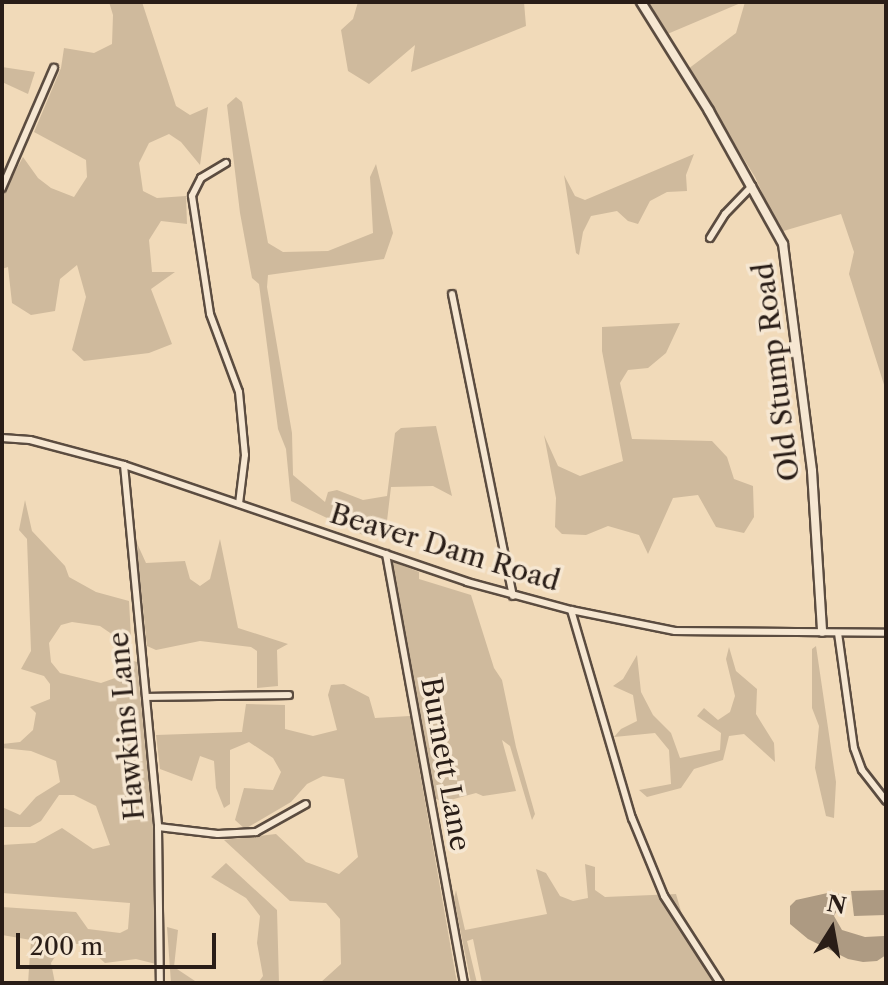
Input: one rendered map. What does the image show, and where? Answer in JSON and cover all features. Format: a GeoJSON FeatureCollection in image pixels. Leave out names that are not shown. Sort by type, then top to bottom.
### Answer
{"type":"FeatureCollection","features":[{"type":"Feature","properties":{"kind":"street","name":"Old Stump Road"},"geometry":{"type":"LineString","coordinates":[[641,2],[752,186],[783,244],[812,471],[822,632]]}},
{"type":"Feature","properties":{"kind":"street"},"geometry":{"type":"LineString","coordinates":[[2,188],[54,68]]}},
{"type":"Feature","properties":{"kind":"street"},"geometry":{"type":"LineString","coordinates":[[226,163],[201,178],[192,196],[210,314],[239,392],[245,455],[239,504]]}},
{"type":"Feature","properties":{"kind":"street"},"geometry":{"type":"LineString","coordinates":[[710,238],[725,214],[752,186]]}},
{"type":"Feature","properties":{"kind":"street"},"geometry":{"type":"LineString","coordinates":[[452,294],[513,596]]}},
{"type":"Feature","properties":{"kind":"street","name":"Beaver Dam Road"},"geometry":{"type":"LineString","coordinates":[[2,438],[30,440],[124,465],[513,596],[571,610],[675,631],[886,633]]}},
{"type":"Feature","properties":{"kind":"street","name":"Hawkins Lane"},"geometry":{"type":"LineString","coordinates":[[124,465],[158,827],[160,983]]}},
{"type":"Feature","properties":{"kind":"street","name":"Burnett Lane"},"geometry":{"type":"LineString","coordinates":[[386,554],[464,983]]}},
{"type":"Feature","properties":{"kind":"street"},"geometry":{"type":"LineString","coordinates":[[571,610],[632,818],[664,896],[720,983]]}},
{"type":"Feature","properties":{"kind":"street"},"geometry":{"type":"LineString","coordinates":[[838,633],[854,748],[862,770],[886,801]]}},
{"type":"Feature","properties":{"kind":"street"},"geometry":{"type":"LineString","coordinates":[[146,697],[289,695]]}},
{"type":"Feature","properties":{"kind":"street"},"geometry":{"type":"LineString","coordinates":[[158,827],[218,834],[256,832],[306,804]]}},
{"type":"Feature","properties":{"kind":"shaded area"},"geometry":{"type":"Polygon","coordinates":[[[109,2],[142,2],[176,106],[190,115],[208,107],[200,165],[181,142],[169,134],[149,143],[139,163],[143,191],[157,198],[186,196],[187,224],[161,221],[149,240],[152,272],[175,272],[151,289],[172,344],[149,353],[84,361],[72,350],[86,297],[77,265],[60,279],[55,311],[31,315],[12,303],[8,267],[2,269],[2,196],[23,157],[38,178],[51,188],[74,197],[87,177],[86,160],[34,132],[61,68],[64,48],[94,53],[112,44],[113,15],[109,2]]]}},
{"type":"Feature","properties":{"kind":"shaded area"},"geometry":{"type":"Polygon","coordinates":[[[358,2],[524,2],[526,26],[411,72],[415,45],[369,84],[348,71],[341,30],[353,19],[358,2]]]}},
{"type":"Feature","properties":{"kind":"shaded area"},"geometry":{"type":"Polygon","coordinates":[[[644,2],[743,2],[665,35],[644,2]]]}},
{"type":"Feature","properties":{"kind":"shaded area"},"geometry":{"type":"Polygon","coordinates":[[[745,2],[886,2],[886,391],[849,274],[854,252],[841,214],[780,232],[755,177],[688,69],[736,33],[745,2]]]}},
{"type":"Feature","properties":{"kind":"shaded area"},"geometry":{"type":"Polygon","coordinates":[[[2,67],[35,72],[28,94],[2,82],[2,67]]]}},
{"type":"Feature","properties":{"kind":"shaded area"},"geometry":{"type":"Polygon","coordinates":[[[236,97],[242,102],[268,243],[283,252],[328,251],[373,233],[370,177],[376,164],[393,233],[384,259],[268,275],[267,287],[292,433],[293,475],[325,502],[328,492],[337,490],[363,500],[387,496],[395,433],[401,428],[436,426],[452,496],[433,486],[391,487],[385,538],[363,535],[291,501],[286,449],[278,429],[259,284],[252,278],[240,213],[227,105],[236,97]]]}},
{"type":"Feature","properties":{"kind":"shaded area"},"geometry":{"type":"Polygon","coordinates":[[[694,154],[686,175],[687,191],[667,192],[650,201],[638,224],[628,221],[617,211],[591,216],[583,232],[579,255],[576,253],[564,175],[575,196],[585,200],[694,154]]]}},
{"type":"Feature","properties":{"kind":"shaded area"},"geometry":{"type":"Polygon","coordinates":[[[680,323],[666,353],[648,368],[628,370],[620,383],[632,439],[712,441],[727,457],[734,479],[753,486],[754,517],[744,533],[716,527],[698,495],[673,498],[648,554],[639,535],[608,526],[586,535],[562,534],[555,527],[556,498],[544,435],[558,466],[580,476],[623,461],[602,351],[602,327],[680,323]]]}},
{"type":"Feature","properties":{"kind":"shaded area"},"geometry":{"type":"Polygon","coordinates":[[[25,500],[32,531],[65,566],[69,577],[96,592],[129,601],[131,637],[116,637],[100,626],[72,622],[61,625],[49,643],[51,662],[60,673],[101,683],[115,678],[116,660],[124,658],[137,662],[153,828],[156,964],[136,959],[105,963],[85,945],[71,943],[59,950],[51,963],[55,983],[28,983],[31,940],[2,935],[2,907],[76,912],[88,929],[120,933],[128,929],[130,903],[2,893],[2,845],[35,843],[62,828],[93,849],[110,845],[96,806],[74,795],[59,795],[41,821],[30,827],[2,827],[2,807],[20,815],[36,797],[60,782],[56,761],[31,751],[2,748],[2,744],[20,742],[33,730],[36,713],[30,707],[50,699],[50,684],[44,676],[21,669],[31,651],[27,539],[19,530],[25,500]]]}},
{"type":"Feature","properties":{"kind":"shaded area"},"geometry":{"type":"Polygon","coordinates":[[[220,539],[238,628],[288,644],[277,650],[278,686],[257,688],[257,651],[251,647],[200,641],[156,650],[147,646],[136,541],[146,563],[185,561],[190,579],[200,586],[210,579],[220,539]]]}},
{"type":"Feature","properties":{"kind":"shaded area"},"geometry":{"type":"Polygon","coordinates":[[[391,561],[419,572],[419,579],[471,595],[494,668],[502,680],[516,747],[535,814],[532,820],[510,746],[502,740],[516,791],[483,796],[476,793],[443,802],[434,798],[391,561]]]}},
{"type":"Feature","properties":{"kind":"shaded area"},"geometry":{"type":"Polygon","coordinates":[[[816,646],[836,782],[834,818],[826,816],[815,768],[819,726],[812,708],[812,649],[816,646]]]}},
{"type":"Feature","properties":{"kind":"shaded area"},"geometry":{"type":"Polygon","coordinates":[[[729,647],[736,671],[757,689],[756,714],[774,743],[775,762],[744,734],[729,736],[723,760],[694,769],[681,788],[647,797],[639,790],[671,784],[669,750],[655,733],[614,737],[621,729],[637,721],[633,695],[613,686],[623,679],[637,655],[641,692],[653,715],[671,733],[680,758],[720,750],[721,733],[697,716],[704,708],[718,720],[730,712],[735,696],[726,659],[729,647]]]}},
{"type":"Feature","properties":{"kind":"shaded area"},"geometry":{"type":"Polygon","coordinates":[[[344,684],[369,697],[375,718],[410,716],[457,983],[320,983],[341,964],[340,919],[326,903],[290,901],[224,840],[276,834],[306,862],[339,874],[358,857],[344,779],[323,776],[307,784],[291,802],[245,829],[235,820],[244,788],[273,790],[281,772],[273,758],[249,742],[230,750],[230,804],[224,808],[216,788],[214,761],[200,756],[192,781],[160,769],[156,735],[242,732],[246,704],[285,705],[285,729],[313,736],[337,730],[328,695],[331,685],[344,684]]]}},
{"type":"Feature","properties":{"kind":"shaded area"},"geometry":{"type":"Polygon","coordinates":[[[226,863],[277,910],[279,983],[258,983],[263,976],[257,943],[260,916],[246,898],[211,877],[226,863]]]}},
{"type":"Feature","properties":{"kind":"shaded area"},"geometry":{"type":"Polygon","coordinates":[[[585,864],[595,867],[595,890],[605,897],[676,894],[683,918],[725,983],[482,983],[473,939],[467,941],[477,983],[471,983],[454,899],[456,890],[465,930],[547,914],[536,869],[546,873],[560,896],[573,901],[588,898],[585,864]]]}},
{"type":"Feature","properties":{"kind":"shaded area"},"geometry":{"type":"Polygon","coordinates":[[[886,890],[886,915],[854,916],[851,891],[886,890]]]}},
{"type":"Feature","properties":{"kind":"shaded area"},"geometry":{"type":"Polygon","coordinates":[[[832,892],[839,894],[841,903],[834,916],[842,930],[865,937],[884,936],[886,955],[877,961],[848,959],[808,939],[790,924],[790,906],[796,900],[832,892]]]}},
{"type":"Feature","properties":{"kind":"shaded area"},"geometry":{"type":"Polygon","coordinates":[[[167,927],[178,930],[174,967],[198,983],[171,983],[167,927]]]}}]}
